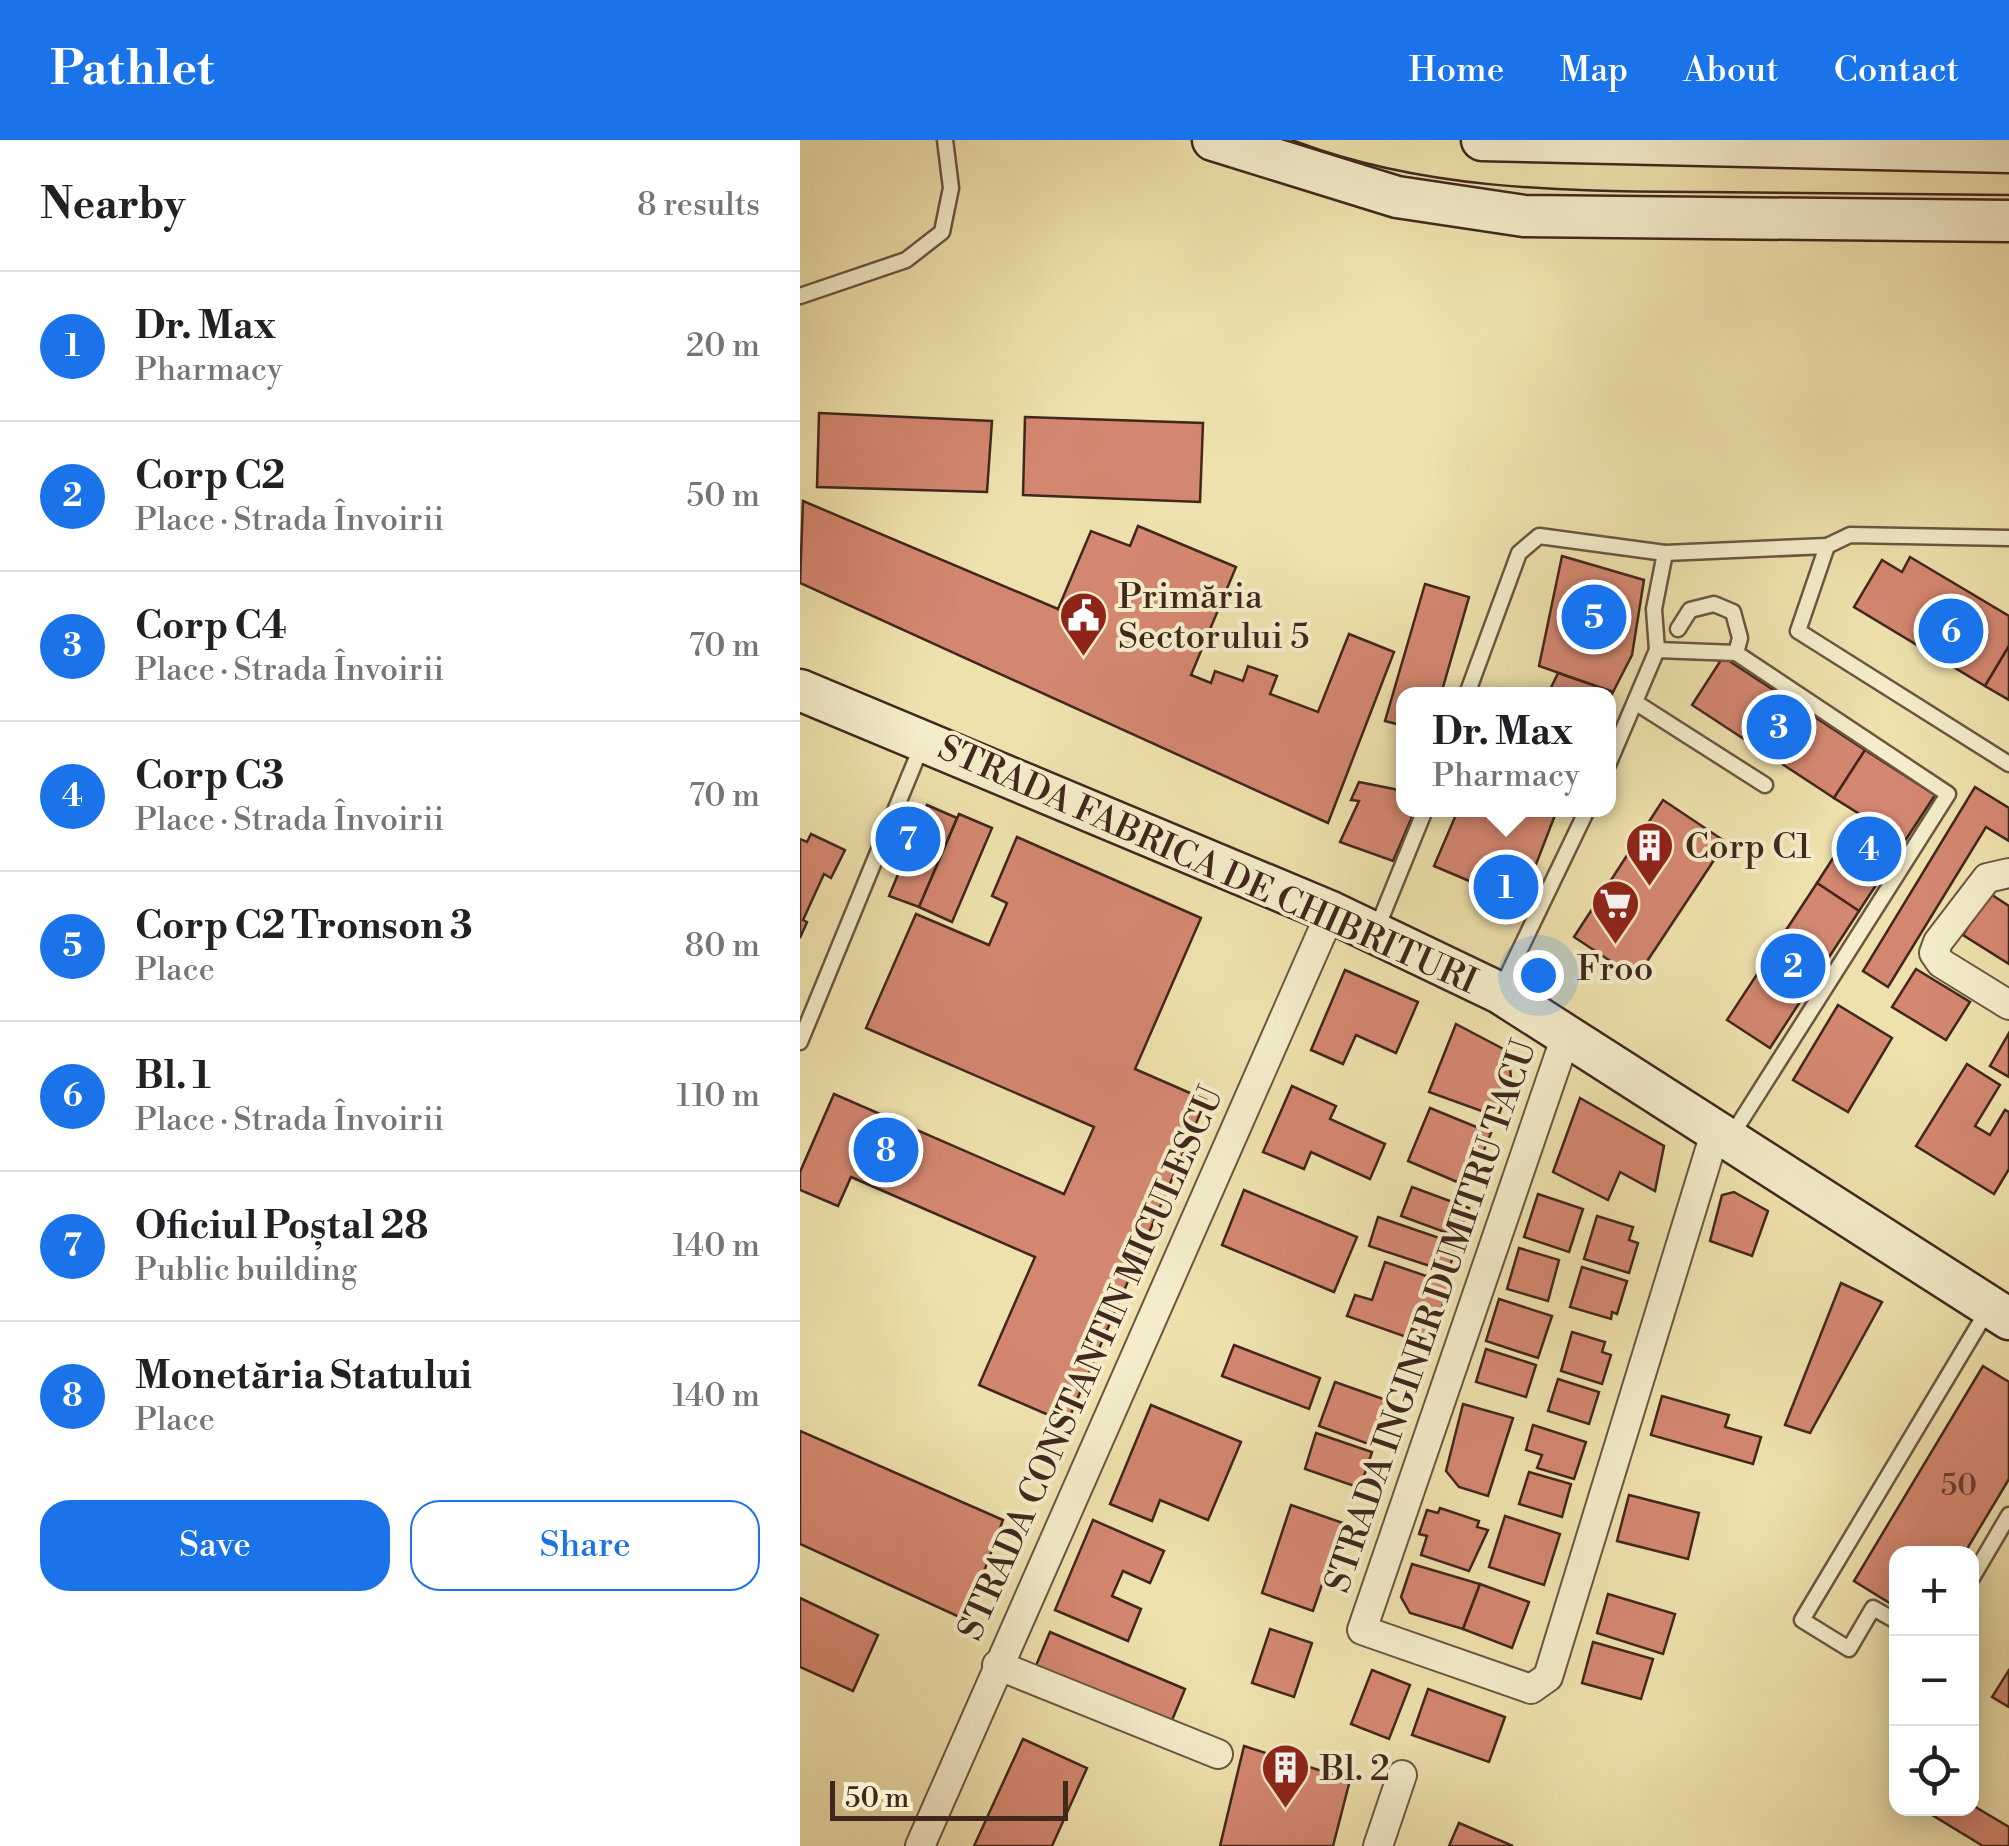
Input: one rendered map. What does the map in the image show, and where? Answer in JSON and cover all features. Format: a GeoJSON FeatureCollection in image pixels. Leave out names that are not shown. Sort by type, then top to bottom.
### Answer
{"type":"FeatureCollection","features":[{"type":"Feature","properties":{"kind":"street"},"geometry":{"type":"LineString","coordinates":[[1212,140],[1397,197],[1524,216],[2009,221]]}},
{"type":"Feature","properties":{"kind":"street"},"geometry":{"type":"LineString","coordinates":[[1482,140],[2009,152]]}},
{"type":"Feature","properties":{"kind":"street","name":"STRADA FABRICA DE CHIBRITURI"},"geometry":{"type":"LineString","coordinates":[[800,690],[1331,912],[1500,993],[1568,1033],[1999,1313]]}},
{"type":"Feature","properties":{"kind":"street"},"geometry":{"type":"LineString","coordinates":[[2009,873],[1987,878],[1934,953],[1941,964],[2009,1005]]}},
{"type":"Feature","properties":{"kind":"street","name":"STRADA CONSTANTIN MICULESCU"},"geometry":{"type":"LineString","coordinates":[[920,1846],[1331,912]]}},
{"type":"Feature","properties":{"kind":"street","name":"STRADA INGINER DUMITRU TACU"},"geometry":{"type":"LineString","coordinates":[[1568,1033],[1362,1630],[1530,1689],[1548,1677],[1723,1134]]}},
{"type":"Feature","properties":{"kind":"street"},"geometry":{"type":"LineString","coordinates":[[997,1666],[1218,1754]]}},
{"type":"Feature","properties":{"kind":"street"},"geometry":{"type":"LineString","coordinates":[[1378,1846],[1402,1776]]}},
{"type":"Feature","properties":{"kind":"lane"},"geometry":{"type":"LineString","coordinates":[[800,296],[906,260],[942,232],[951,188],[945,140]]}},
{"type":"Feature","properties":{"kind":"lane"},"geometry":{"type":"LineString","coordinates":[[1470,687],[1526,542],[1553,537],[1665,554],[1827,546],[1850,535],[2009,538]]}},
{"type":"Feature","properties":{"kind":"lane"},"geometry":{"type":"LineString","coordinates":[[1827,546],[1798,631],[2009,764]]}},
{"type":"Feature","properties":{"kind":"lane"},"geometry":{"type":"LineString","coordinates":[[1616,749],[1638,704],[1657,650],[1654,609],[1665,554]]}},
{"type":"Feature","properties":{"kind":"lane"},"geometry":{"type":"LineString","coordinates":[[1678,629],[1690,610],[1714,604],[1733,612],[1740,638],[1736,653]]}},
{"type":"Feature","properties":{"kind":"lane"},"geometry":{"type":"LineString","coordinates":[[1657,650],[1736,653],[1948,794],[1723,1134]]}},
{"type":"Feature","properties":{"kind":"lane"},"geometry":{"type":"LineString","coordinates":[[1638,704],[1766,785]]}},
{"type":"Feature","properties":{"kind":"lane"},"geometry":{"type":"LineString","coordinates":[[800,1042],[924,739]]}},
{"type":"Feature","properties":{"kind":"lane"},"geometry":{"type":"LineString","coordinates":[[1375,933],[1422,817]]}},
{"type":"Feature","properties":{"kind":"lane"},"geometry":{"type":"LineString","coordinates":[[1500,993],[1584,817]]}},
{"type":"Feature","properties":{"kind":"lane"},"geometry":{"type":"LineString","coordinates":[[1889,1618],[1873,1608],[1848,1649],[1802,1620],[1999,1313]]}},
{"type":"Feature","properties":{"kind":"lane"},"geometry":{"type":"LineString","coordinates":[[1979,1566],[2009,1515]]}},
{"type":"Feature","properties":{"kind":"building"},"geometry":{"type":"Polygon","coordinates":[[[819,413],[992,421],[987,492],[817,487],[819,413]]]}},
{"type":"Feature","properties":{"kind":"building"},"geometry":{"type":"Polygon","coordinates":[[[1025,417],[1203,423],[1200,502],[1023,495],[1025,417]]]}},
{"type":"Feature","properties":{"kind":"building","name":"Primăria Sectorului 5"},"geometry":{"type":"Polygon","coordinates":[[[803,501],[1058,609],[1091,531],[1130,546],[1138,526],[1236,567],[1191,675],[1211,683],[1215,671],[1243,681],[1248,666],[1277,676],[1270,694],[1318,712],[1349,634],[1394,652],[1328,823],[800,583],[803,501]]]}},
{"type":"Feature","properties":{"kind":"building"},"geometry":{"type":"Polygon","coordinates":[[[1562,556],[1644,580],[1632,655],[1616,687],[1599,687],[1539,666],[1562,556]]]}},
{"type":"Feature","properties":{"kind":"building"},"geometry":{"type":"Polygon","coordinates":[[[1910,557],[2009,616],[2009,646],[1985,686],[1854,607],[1882,560],[1902,572],[1910,557]]]}},
{"type":"Feature","properties":{"kind":"building"},"geometry":{"type":"Polygon","coordinates":[[[1425,584],[1469,597],[1443,687],[1396,687],[1396,724],[1385,721],[1425,584]]]}},
{"type":"Feature","properties":{"kind":"building"},"geometry":{"type":"Polygon","coordinates":[[[2009,646],[2009,700],[1985,686],[2009,646]]]}},
{"type":"Feature","properties":{"kind":"building"},"geometry":{"type":"Polygon","coordinates":[[[1723,657],[1865,750],[1834,798],[1692,705],[1723,657]]]}},
{"type":"Feature","properties":{"kind":"building"},"geometry":{"type":"Polygon","coordinates":[[[1558,673],[1599,687],[1551,687],[1558,673]]]}},
{"type":"Feature","properties":{"kind":"building"},"geometry":{"type":"Polygon","coordinates":[[[1865,750],[1935,795],[1859,911],[1817,883],[1861,815],[1834,798],[1865,750]]]}},
{"type":"Feature","properties":{"kind":"building"},"geometry":{"type":"Polygon","coordinates":[[[1359,782],[1396,789],[1396,817],[1412,817],[1393,861],[1340,842],[1359,801],[1351,800],[1359,782]]]}},
{"type":"Feature","properties":{"kind":"building"},"geometry":{"type":"Polygon","coordinates":[[[1975,787],[2009,808],[2009,841],[1986,827],[1888,987],[1863,971],[1975,787]]]}},
{"type":"Feature","properties":{"kind":"building","name":"Corp C1"},"geometry":{"type":"Polygon","coordinates":[[[1663,800],[1726,842],[1636,978],[1574,937],[1663,800]]]}},
{"type":"Feature","properties":{"kind":"building"},"geometry":{"type":"Polygon","coordinates":[[[927,805],[957,818],[919,907],[889,896],[927,805]]]}},
{"type":"Feature","properties":{"kind":"building"},"geometry":{"type":"Polygon","coordinates":[[[959,814],[992,828],[952,922],[919,907],[959,814]]]}},
{"type":"Feature","properties":{"kind":"building"},"geometry":{"type":"Polygon","coordinates":[[[1455,817],[1554,817],[1521,903],[1434,866],[1455,817]]]}},
{"type":"Feature","properties":{"kind":"building"},"geometry":{"type":"Polygon","coordinates":[[[811,834],[845,850],[831,878],[824,874],[803,920],[807,922],[800,938],[800,839],[807,842],[811,834]]]}},
{"type":"Feature","properties":{"kind":"building"},"geometry":{"type":"Polygon","coordinates":[[[1017,837],[1201,918],[1135,1069],[1206,1100],[1067,1423],[979,1385],[1035,1257],[851,1177],[838,1206],[800,1190],[800,1172],[834,1094],[1064,1194],[1094,1127],[866,1028],[916,914],[989,945],[1007,903],[992,896],[1017,837]]]}},
{"type":"Feature","properties":{"kind":"building"},"geometry":{"type":"Polygon","coordinates":[[[1817,883],[1859,911],[1770,1048],[1727,1020],[1817,883]]]}},
{"type":"Feature","properties":{"kind":"building"},"geometry":{"type":"Polygon","coordinates":[[[1989,893],[2009,906],[2009,964],[1963,935],[1989,893]]]}},
{"type":"Feature","properties":{"kind":"building"},"geometry":{"type":"Polygon","coordinates":[[[1916,969],[1970,1002],[1946,1040],[1892,1007],[1916,969]]]}},
{"type":"Feature","properties":{"kind":"building"},"geometry":{"type":"Polygon","coordinates":[[[1345,970],[1418,1002],[1396,1053],[1356,1035],[1343,1064],[1311,1050],[1345,970]]]}},
{"type":"Feature","properties":{"kind":"building"},"geometry":{"type":"Polygon","coordinates":[[[1838,1005],[1892,1038],[1848,1112],[1793,1080],[1838,1005]]]}},
{"type":"Feature","properties":{"kind":"building"},"geometry":{"type":"Polygon","coordinates":[[[1456,1024],[1509,1052],[1511,1081],[1498,1117],[1429,1092],[1456,1024]]]}},
{"type":"Feature","properties":{"kind":"building"},"geometry":{"type":"Polygon","coordinates":[[[2009,1033],[2009,1077],[1990,1066],[2009,1033]]]}},
{"type":"Feature","properties":{"kind":"building"},"geometry":{"type":"Polygon","coordinates":[[[1967,1064],[2000,1085],[1975,1126],[1990,1135],[2005,1110],[2009,1112],[2009,1169],[1994,1194],[1916,1146],[1967,1064]]]}},
{"type":"Feature","properties":{"kind":"building"},"geometry":{"type":"Polygon","coordinates":[[[1292,1086],[1336,1106],[1330,1119],[1385,1144],[1370,1179],[1311,1152],[1304,1169],[1263,1152],[1292,1086]]]}},
{"type":"Feature","properties":{"kind":"building"},"geometry":{"type":"Polygon","coordinates":[[[1580,1098],[1664,1146],[1655,1191],[1620,1172],[1608,1200],[1553,1172],[1580,1098]]]}},
{"type":"Feature","properties":{"kind":"building"},"geometry":{"type":"Polygon","coordinates":[[[1430,1108],[1491,1133],[1469,1187],[1408,1161],[1430,1108]]]}},
{"type":"Feature","properties":{"kind":"building"},"geometry":{"type":"Polygon","coordinates":[[[1412,1187],[1469,1208],[1458,1237],[1401,1216],[1412,1187]]]}},
{"type":"Feature","properties":{"kind":"building"},"geometry":{"type":"Polygon","coordinates":[[[1244,1190],[1357,1237],[1334,1292],[1222,1245],[1244,1190]]]}},
{"type":"Feature","properties":{"kind":"building"},"geometry":{"type":"Polygon","coordinates":[[[1734,1192],[1768,1211],[1752,1256],[1710,1241],[1722,1195],[1734,1192]]]}},
{"type":"Feature","properties":{"kind":"building"},"geometry":{"type":"Polygon","coordinates":[[[1538,1194],[1583,1209],[1569,1252],[1524,1237],[1538,1194]]]}},
{"type":"Feature","properties":{"kind":"building"},"geometry":{"type":"Polygon","coordinates":[[[1597,1216],[1633,1227],[1629,1240],[1638,1243],[1629,1273],[1584,1259],[1597,1216]]]}},
{"type":"Feature","properties":{"kind":"building"},"geometry":{"type":"Polygon","coordinates":[[[1378,1217],[1457,1244],[1448,1272],[1369,1246],[1378,1217]]]}},
{"type":"Feature","properties":{"kind":"building"},"geometry":{"type":"Polygon","coordinates":[[[1519,1248],[1559,1260],[1548,1301],[1507,1289],[1519,1248]]]}},
{"type":"Feature","properties":{"kind":"building"},"geometry":{"type":"Polygon","coordinates":[[[1385,1262],[1450,1284],[1429,1345],[1347,1316],[1355,1295],[1372,1300],[1385,1262]]]}},
{"type":"Feature","properties":{"kind":"building"},"geometry":{"type":"Polygon","coordinates":[[[1582,1267],[1627,1281],[1617,1314],[1612,1312],[1611,1319],[1570,1307],[1582,1267]]]}},
{"type":"Feature","properties":{"kind":"building"},"geometry":{"type":"Polygon","coordinates":[[[1841,1283],[1882,1302],[1810,1433],[1785,1425],[1841,1283]]]}},
{"type":"Feature","properties":{"kind":"building"},"geometry":{"type":"Polygon","coordinates":[[[1499,1299],[1552,1316],[1538,1358],[1486,1341],[1499,1299]]]}},
{"type":"Feature","properties":{"kind":"building"},"geometry":{"type":"Polygon","coordinates":[[[1572,1332],[1605,1342],[1602,1352],[1611,1355],[1602,1384],[1561,1371],[1572,1332]]]}},
{"type":"Feature","properties":{"kind":"building"},"geometry":{"type":"Polygon","coordinates":[[[1234,1345],[1320,1378],[1309,1409],[1222,1376],[1234,1345]]]}},
{"type":"Feature","properties":{"kind":"building"},"geometry":{"type":"Polygon","coordinates":[[[1486,1349],[1536,1365],[1526,1397],[1476,1382],[1486,1349]]]}},
{"type":"Feature","properties":{"kind":"building"},"geometry":{"type":"Polygon","coordinates":[[[1983,1366],[2009,1382],[2009,1479],[1969,1546],[1889,1546],[1889,1603],[1854,1581],[1983,1366]]]}},
{"type":"Feature","properties":{"kind":"building"},"geometry":{"type":"Polygon","coordinates":[[[1558,1379],[1599,1392],[1589,1424],[1548,1411],[1558,1379]]]}},
{"type":"Feature","properties":{"kind":"building"},"geometry":{"type":"Polygon","coordinates":[[[1335,1382],[1389,1401],[1374,1446],[1319,1426],[1335,1382]]]}},
{"type":"Feature","properties":{"kind":"building"},"geometry":{"type":"Polygon","coordinates":[[[1662,1396],[1729,1415],[1725,1427],[1761,1437],[1753,1464],[1651,1435],[1662,1396]]]}},
{"type":"Feature","properties":{"kind":"building"},"geometry":{"type":"Polygon","coordinates":[[[1463,1404],[1513,1418],[1488,1496],[1459,1487],[1446,1471],[1463,1404]]]}},
{"type":"Feature","properties":{"kind":"building"},"geometry":{"type":"Polygon","coordinates":[[[1151,1405],[1241,1442],[1208,1520],[1160,1500],[1152,1521],[1110,1504],[1151,1405]]]}},
{"type":"Feature","properties":{"kind":"building"},"geometry":{"type":"Polygon","coordinates":[[[1533,1425],[1586,1442],[1574,1479],[1537,1468],[1542,1455],[1526,1450],[1533,1425]]]}},
{"type":"Feature","properties":{"kind":"building"},"geometry":{"type":"Polygon","coordinates":[[[800,1431],[1003,1520],[966,1620],[800,1544],[800,1431]]]}},
{"type":"Feature","properties":{"kind":"building"},"geometry":{"type":"Polygon","coordinates":[[[1316,1433],[1372,1452],[1360,1488],[1305,1469],[1316,1433]]]}},
{"type":"Feature","properties":{"kind":"building"},"geometry":{"type":"Polygon","coordinates":[[[1529,1472],[1571,1484],[1562,1517],[1519,1504],[1529,1472]]]}},
{"type":"Feature","properties":{"kind":"building"},"geometry":{"type":"Polygon","coordinates":[[[1629,1495],[1699,1513],[1688,1559],[1617,1541],[1629,1495]]]}},
{"type":"Feature","properties":{"kind":"building"},"geometry":{"type":"Polygon","coordinates":[[[1291,1505],[1343,1523],[1313,1611],[1262,1593],[1291,1505]]]}},
{"type":"Feature","properties":{"kind":"building"},"geometry":{"type":"Polygon","coordinates":[[[1440,1508],[1479,1521],[1477,1527],[1488,1530],[1469,1571],[1421,1555],[1427,1536],[1419,1534],[1427,1510],[1438,1513],[1440,1508]]]}},
{"type":"Feature","properties":{"kind":"building"},"geometry":{"type":"Polygon","coordinates":[[[1505,1516],[1560,1534],[1544,1585],[1489,1567],[1505,1516]]]}},
{"type":"Feature","properties":{"kind":"building"},"geometry":{"type":"Polygon","coordinates":[[[1093,1520],[1164,1551],[1150,1583],[1123,1571],[1112,1596],[1141,1609],[1128,1641],[1055,1610],[1093,1520]]]}},
{"type":"Feature","properties":{"kind":"building"},"geometry":{"type":"Polygon","coordinates":[[[1412,1564],[1480,1584],[1463,1629],[1410,1613],[1401,1597],[1412,1564]]]}},
{"type":"Feature","properties":{"kind":"building"},"geometry":{"type":"Polygon","coordinates":[[[1480,1584],[1529,1602],[1512,1648],[1463,1629],[1480,1584]]]}},
{"type":"Feature","properties":{"kind":"building"},"geometry":{"type":"Polygon","coordinates":[[[1608,1594],[1675,1614],[1663,1654],[1597,1633],[1608,1594]]]}},
{"type":"Feature","properties":{"kind":"building"},"geometry":{"type":"Polygon","coordinates":[[[800,1598],[878,1635],[853,1691],[800,1667],[800,1598]]]}},
{"type":"Feature","properties":{"kind":"building"},"geometry":{"type":"Polygon","coordinates":[[[1270,1629],[1312,1643],[1294,1697],[1252,1683],[1270,1629]]]}},
{"type":"Feature","properties":{"kind":"building"},"geometry":{"type":"Polygon","coordinates":[[[1050,1632],[1185,1689],[1170,1725],[1035,1668],[1050,1632]]]}},
{"type":"Feature","properties":{"kind":"building"},"geometry":{"type":"Polygon","coordinates":[[[1593,1642],[1653,1659],[1641,1699],[1582,1683],[1593,1642]]]}},
{"type":"Feature","properties":{"kind":"building"},"geometry":{"type":"Polygon","coordinates":[[[1372,1670],[1410,1685],[1389,1739],[1351,1724],[1372,1670]]]}},
{"type":"Feature","properties":{"kind":"building"},"geometry":{"type":"Polygon","coordinates":[[[2009,1670],[2009,1707],[1992,1697],[2009,1670]]]}},
{"type":"Feature","properties":{"kind":"building"},"geometry":{"type":"Polygon","coordinates":[[[1428,1689],[1505,1717],[1489,1762],[1412,1735],[1428,1689]]]}},
{"type":"Feature","properties":{"kind":"building"},"geometry":{"type":"Polygon","coordinates":[[[1023,1739],[1087,1768],[1052,1846],[974,1846],[1023,1739]]]}},
{"type":"Feature","properties":{"kind":"building","name":"Bl. 2"},"geometry":{"type":"Polygon","coordinates":[[[1244,1746],[1350,1780],[1333,1846],[1220,1846],[1244,1746]]]}},
{"type":"Feature","properties":{"kind":"building"},"geometry":{"type":"Polygon","coordinates":[[[1979,1809],[2009,1827],[2009,1846],[1983,1846],[1934,1816],[1979,1816],[1979,1809]]]}},
{"type":"Feature","properties":{"kind":"building"},"geometry":{"type":"Polygon","coordinates":[[[1459,1823],[1513,1846],[1449,1846],[1459,1823]]]}},
{"type":"Feature","properties":{"kind":"tram line"},"geometry":{"type":"LineString","coordinates":[[1292,140],[1342,157],[1444,179],[1547,189],[2009,195]]}},
{"type":"Feature","properties":{"kind":"place","name":"Corp C2 Tronson 3"},"geometry":{"type":"Point","coordinates":[1594,617]}},
{"type":"Feature","properties":{"kind":"place","name":"Bl. 1"},"geometry":{"type":"Point","coordinates":[1951,631]}},
{"type":"Feature","properties":{"kind":"place","name":"Primăria Sectorului 5"},"geometry":{"type":"Point","coordinates":[1083,658]}},
{"type":"Feature","properties":{"kind":"place","name":"Corp C4"},"geometry":{"type":"Point","coordinates":[1779,727]}},
{"type":"Feature","properties":{"kind":"place","name":"Oficiul Poștal 28"},"geometry":{"type":"Point","coordinates":[908,839]}},
{"type":"Feature","properties":{"kind":"place","name":"Corp C3"},"geometry":{"type":"Point","coordinates":[1869,849]}},
{"type":"Feature","properties":{"kind":"place","name":"Dr. Max"},"geometry":{"type":"Point","coordinates":[1506,887]}},
{"type":"Feature","properties":{"kind":"place","name":"Corp C1"},"geometry":{"type":"Point","coordinates":[1650,888]}},
{"type":"Feature","properties":{"kind":"place","name":"Froo"},"geometry":{"type":"Point","coordinates":[1615,946]}},
{"type":"Feature","properties":{"kind":"place","name":"Corp C2"},"geometry":{"type":"Point","coordinates":[1793,966]}},
{"type":"Feature","properties":{"kind":"place","name":"Monetăria Statului"},"geometry":{"type":"Point","coordinates":[886,1150]}},
{"type":"Feature","properties":{"kind":"place","name":"Bl. 2"},"geometry":{"type":"Point","coordinates":[1285,1810]}}]}
